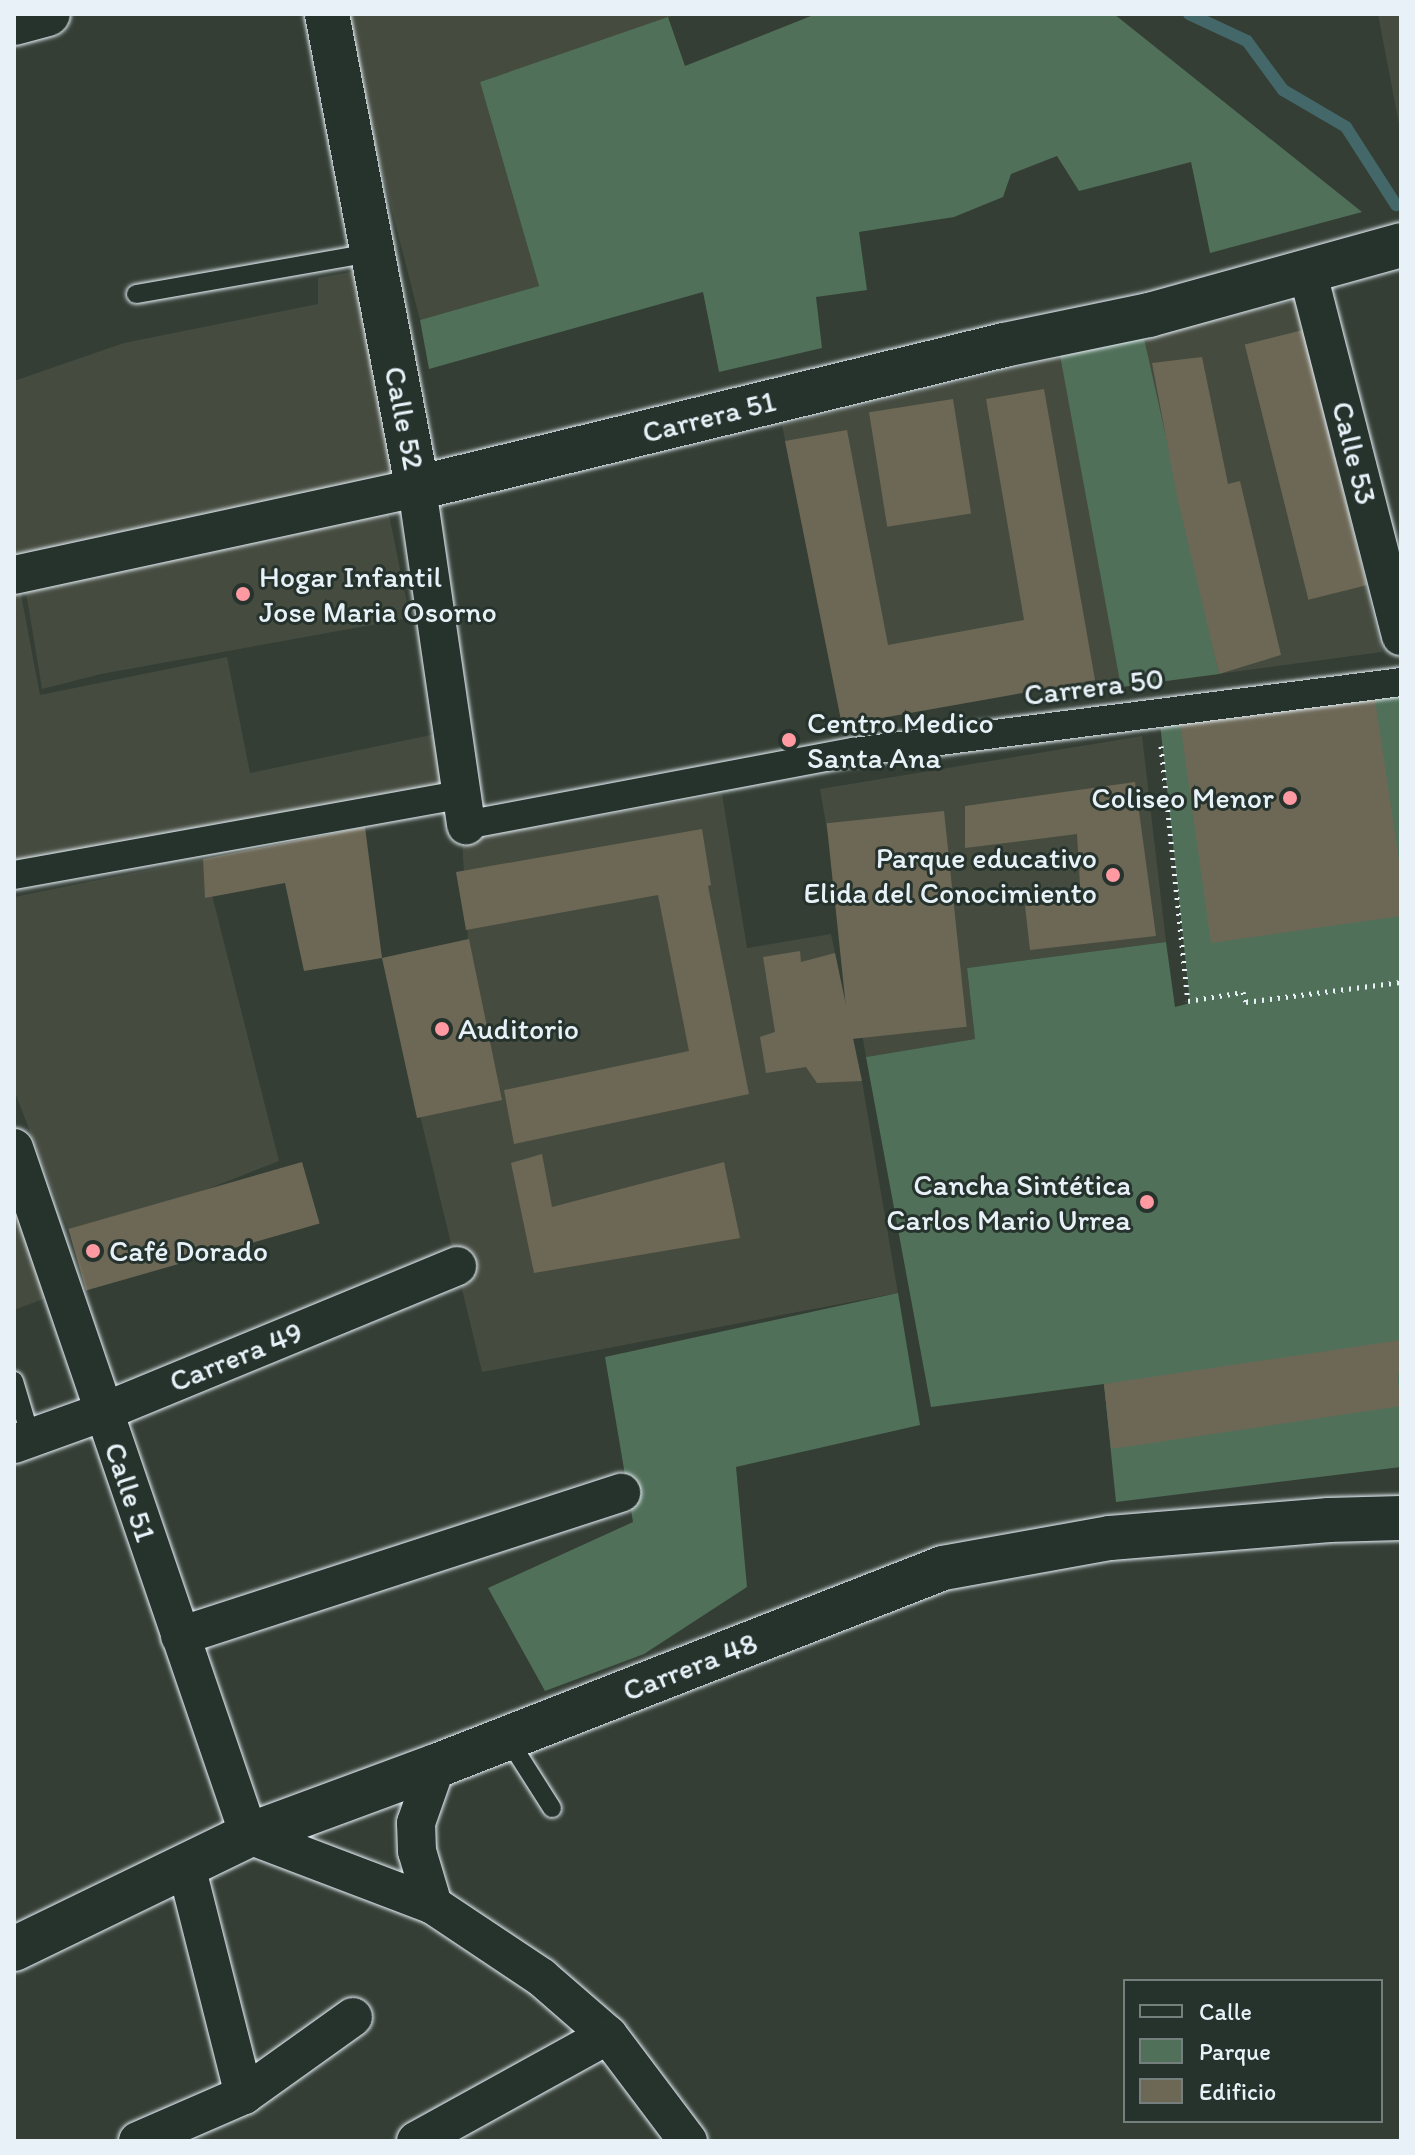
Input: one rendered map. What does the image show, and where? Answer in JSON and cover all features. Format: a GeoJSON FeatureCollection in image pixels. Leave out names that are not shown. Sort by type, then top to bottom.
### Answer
{"type":"FeatureCollection","features":[{"type":"Feature","properties":{"kind":"street"},"geometry":{"type":"LineString","coordinates":[[14,23],[48,14]]}},
{"type":"Feature","properties":{"kind":"street","name":"Calle 52"},"geometry":{"type":"LineString","coordinates":[[327,14],[417,488],[464,810]]}},
{"type":"Feature","properties":{"kind":"street","name":"Carrera 51"},"geometry":{"type":"LineString","coordinates":[[14,575],[417,488],[988,349],[1149,315],[1401,245]]}},
{"type":"Feature","properties":{"kind":"street","name":"Calle 53"},"geometry":{"type":"LineString","coordinates":[[1307,270],[1401,636]]}},
{"type":"Feature","properties":{"kind":"street","name":"Carrera 50"},"geometry":{"type":"LineString","coordinates":[[14,875],[854,752],[1401,682]]}},
{"type":"Feature","properties":{"kind":"street","name":"Calle 51"},"geometry":{"type":"LineString","coordinates":[[14,1148],[249,1835]]}},
{"type":"Feature","properties":{"kind":"street","name":"Carrera 49"},"geometry":{"type":"LineString","coordinates":[[23,1441],[103,1412],[367,1291],[457,1266]]}},
{"type":"Feature","properties":{"kind":"street"},"geometry":{"type":"LineString","coordinates":[[180,1636],[621,1493]]}},
{"type":"Feature","properties":{"kind":"street","name":"Carrera 48"},"geometry":{"type":"LineString","coordinates":[[14,1949],[249,1835],[508,1739],[943,1568],[1110,1538],[1329,1520],[1401,1518]]}},
{"type":"Feature","properties":{"kind":"street"},"geometry":{"type":"LineString","coordinates":[[433,1905],[417,1851],[416,1823],[436,1766]]}},
{"type":"Feature","properties":{"kind":"street"},"geometry":{"type":"LineString","coordinates":[[249,1835],[433,1905],[541,1977],[608,2035],[688,2141]]}},
{"type":"Feature","properties":{"kind":"street"},"geometry":{"type":"LineString","coordinates":[[186,1866],[244,2095]]}},
{"type":"Feature","properties":{"kind":"street"},"geometry":{"type":"LineString","coordinates":[[138,2141],[244,2095],[353,2017]]}},
{"type":"Feature","properties":{"kind":"street"},"geometry":{"type":"LineString","coordinates":[[416,2141],[608,2035]]}},
{"type":"Feature","properties":{"kind":"lane"},"geometry":{"type":"LineString","coordinates":[[136,294],[372,253]]}},
{"type":"Feature","properties":{"kind":"lane"},"geometry":{"type":"LineString","coordinates":[[14,1381],[23,1441]]}},
{"type":"Feature","properties":{"kind":"lane"},"geometry":{"type":"LineString","coordinates":[[508,1739],[552,1808]]}},
{"type":"Feature","properties":{"kind":"path"},"geometry":{"type":"LineString","coordinates":[[1158,713],[1188,1001],[1243,992],[1246,1002],[1401,982]]}},
{"type":"Feature","properties":{"kind":"shaded area"},"geometry":{"type":"Polygon","coordinates":[[[342,14],[678,14],[480,82],[539,286],[420,320],[342,14]]]}},
{"type":"Feature","properties":{"kind":"shaded area"},"geometry":{"type":"Polygon","coordinates":[[[1378,14],[1401,14],[1401,135],[1378,14]]]}},
{"type":"Feature","properties":{"kind":"shaded area"},"geometry":{"type":"Polygon","coordinates":[[[362,270],[406,480],[14,567],[14,381],[124,343],[318,304],[318,278],[362,270]]]}},
{"type":"Feature","properties":{"kind":"shaded area"},"geometry":{"type":"Polygon","coordinates":[[[1296,300],[1382,652],[1121,687],[1035,691],[842,725],[782,425],[1296,300]]]}},
{"type":"Feature","properties":{"kind":"shaded area","name":"Hogar Infantil Jose Maria Osorno"},"geometry":{"type":"Polygon","coordinates":[[[387,505],[410,618],[101,674],[42,689],[24,580],[387,505]]]}},
{"type":"Feature","properties":{"kind":"shaded area"},"geometry":{"type":"Polygon","coordinates":[[[19,584],[40,695],[227,657],[250,773],[440,733],[453,788],[14,865],[14,585],[19,584]]]}},
{"type":"Feature","properties":{"kind":"shaded area","name":"Parque educativo Elida del Conocimiento"},"geometry":{"type":"Polygon","coordinates":[[[1142,736],[1166,942],[967,968],[975,1039],[866,1057],[820,789],[1142,736]]]}},
{"type":"Feature","properties":{"kind":"shaded area"},"geometry":{"type":"Polygon","coordinates":[[[722,794],[747,948],[831,934],[862,1081],[898,1293],[482,1372],[382,958],[468,939],[462,840],[722,794]]]}},
{"type":"Feature","properties":{"kind":"shaded area"},"geometry":{"type":"Polygon","coordinates":[[[203,859],[279,1161],[73,1242],[14,1090],[14,897],[203,859]]]}},
{"type":"Feature","properties":{"kind":"shaded area"},"geometry":{"type":"Polygon","coordinates":[[[14,1165],[62,1292],[14,1310],[14,1165]]]}},
{"type":"Feature","properties":{"kind":"green space"},"geometry":{"type":"Polygon","coordinates":[[[816,14],[1114,14],[1362,212],[1210,253],[1191,162],[1079,191],[1057,156],[1011,174],[1003,197],[954,217],[859,232],[867,290],[816,297],[822,348],[719,372],[703,292],[429,369],[420,320],[539,286],[480,82],[668,17],[685,66],[816,14]]]}},
{"type":"Feature","properties":{"kind":"green space"},"geometry":{"type":"Polygon","coordinates":[[[1143,334],[1219,674],[1121,687],[1060,355],[1143,334]]]}},
{"type":"Feature","properties":{"kind":"green space"},"geometry":{"type":"Polygon","coordinates":[[[1401,694],[1401,1467],[1116,1502],[1104,1384],[931,1407],[866,1057],[975,1039],[967,968],[1166,942],[1175,1007],[1190,1003],[1160,723],[1401,694]]]}},
{"type":"Feature","properties":{"kind":"green space"},"geometry":{"type":"Polygon","coordinates":[[[898,1293],[920,1425],[736,1467],[747,1587],[644,1654],[545,1691],[488,1588],[633,1522],[605,1357],[898,1293]]]}},
{"type":"Feature","properties":{"kind":"building"},"geometry":{"type":"Polygon","coordinates":[[[1303,330],[1367,585],[1308,600],[1245,345],[1303,330]]]}},
{"type":"Feature","properties":{"kind":"building"},"geometry":{"type":"Polygon","coordinates":[[[1202,357],[1228,484],[1240,481],[1281,655],[1219,674],[1177,496],[1152,363],[1202,357]]]}},
{"type":"Feature","properties":{"kind":"building"},"geometry":{"type":"Polygon","coordinates":[[[1044,389],[1095,680],[842,725],[785,441],[847,430],[888,645],[1024,620],[986,399],[1044,389]]]}},
{"type":"Feature","properties":{"kind":"building"},"geometry":{"type":"Polygon","coordinates":[[[953,399],[971,514],[887,527],[869,412],[953,399]]]}},
{"type":"Feature","properties":{"kind":"building","name":"Coliseo Menor"},"geometry":{"type":"Polygon","coordinates":[[[1375,700],[1401,874],[1401,916],[1211,943],[1180,722],[1375,700]]]}},
{"type":"Feature","properties":{"kind":"building","name":"Parque educativo Elida del Conocimiento"},"geometry":{"type":"Polygon","coordinates":[[[1135,782],[1156,936],[1030,950],[1025,906],[1081,902],[1077,834],[965,848],[965,806],[1135,782]]]}},
{"type":"Feature","properties":{"kind":"building"},"geometry":{"type":"Polygon","coordinates":[[[944,811],[967,1027],[849,1039],[827,823],[944,811]]]}},
{"type":"Feature","properties":{"kind":"building"},"geometry":{"type":"Polygon","coordinates":[[[365,827],[382,958],[304,971],[285,883],[205,898],[203,859],[365,827]]]}},
{"type":"Feature","properties":{"kind":"building"},"geometry":{"type":"Polygon","coordinates":[[[702,829],[711,885],[708,886],[749,1094],[514,1144],[504,1090],[689,1051],[658,895],[466,930],[456,872],[702,829]]]}},
{"type":"Feature","properties":{"kind":"building","name":"Auditorio"},"geometry":{"type":"Polygon","coordinates":[[[469,939],[502,1100],[417,1118],[382,958],[469,939]]]}},
{"type":"Feature","properties":{"kind":"building"},"geometry":{"type":"Polygon","coordinates":[[[800,951],[801,962],[835,953],[862,1081],[817,1083],[806,1067],[766,1073],[760,1037],[775,1032],[763,957],[800,951]]]}},
{"type":"Feature","properties":{"kind":"building"},"geometry":{"type":"Polygon","coordinates":[[[542,1154],[552,1207],[724,1162],[740,1238],[534,1273],[511,1163],[542,1154]]]}},
{"type":"Feature","properties":{"kind":"building"},"geometry":{"type":"Polygon","coordinates":[[[302,1162],[320,1224],[86,1291],[68,1229],[302,1162]]]}},
{"type":"Feature","properties":{"kind":"building"},"geometry":{"type":"Polygon","coordinates":[[[1401,1340],[1401,1373],[1397,1374],[1401,1406],[1111,1449],[1104,1384],[1401,1340]]]}},
{"type":"Feature","properties":{"kind":"waterway"},"geometry":{"type":"LineString","coordinates":[[1189,14],[1247,41],[1283,90],[1346,127],[1396,205]]}},
{"type":"Feature","properties":{"kind":"place","name":"Hogar Infantil Jose Maria Osorno"},"geometry":{"type":"Point","coordinates":[243,594]}},
{"type":"Feature","properties":{"kind":"place","name":"Centro Medico Santa Ana"},"geometry":{"type":"Point","coordinates":[789,740]}},
{"type":"Feature","properties":{"kind":"place","name":"Coliseo Menor"},"geometry":{"type":"Point","coordinates":[1290,798]}},
{"type":"Feature","properties":{"kind":"place","name":"Parque educativo Elida del Conocimiento"},"geometry":{"type":"Point","coordinates":[1113,875]}},
{"type":"Feature","properties":{"kind":"place","name":"Auditorio"},"geometry":{"type":"Point","coordinates":[442,1029]}},
{"type":"Feature","properties":{"kind":"place","name":"Cancha Sintética Carlos Mario Urrea"},"geometry":{"type":"Point","coordinates":[1147,1202]}},
{"type":"Feature","properties":{"kind":"place","name":"Café Dorado"},"geometry":{"type":"Point","coordinates":[93,1251]}}]}
